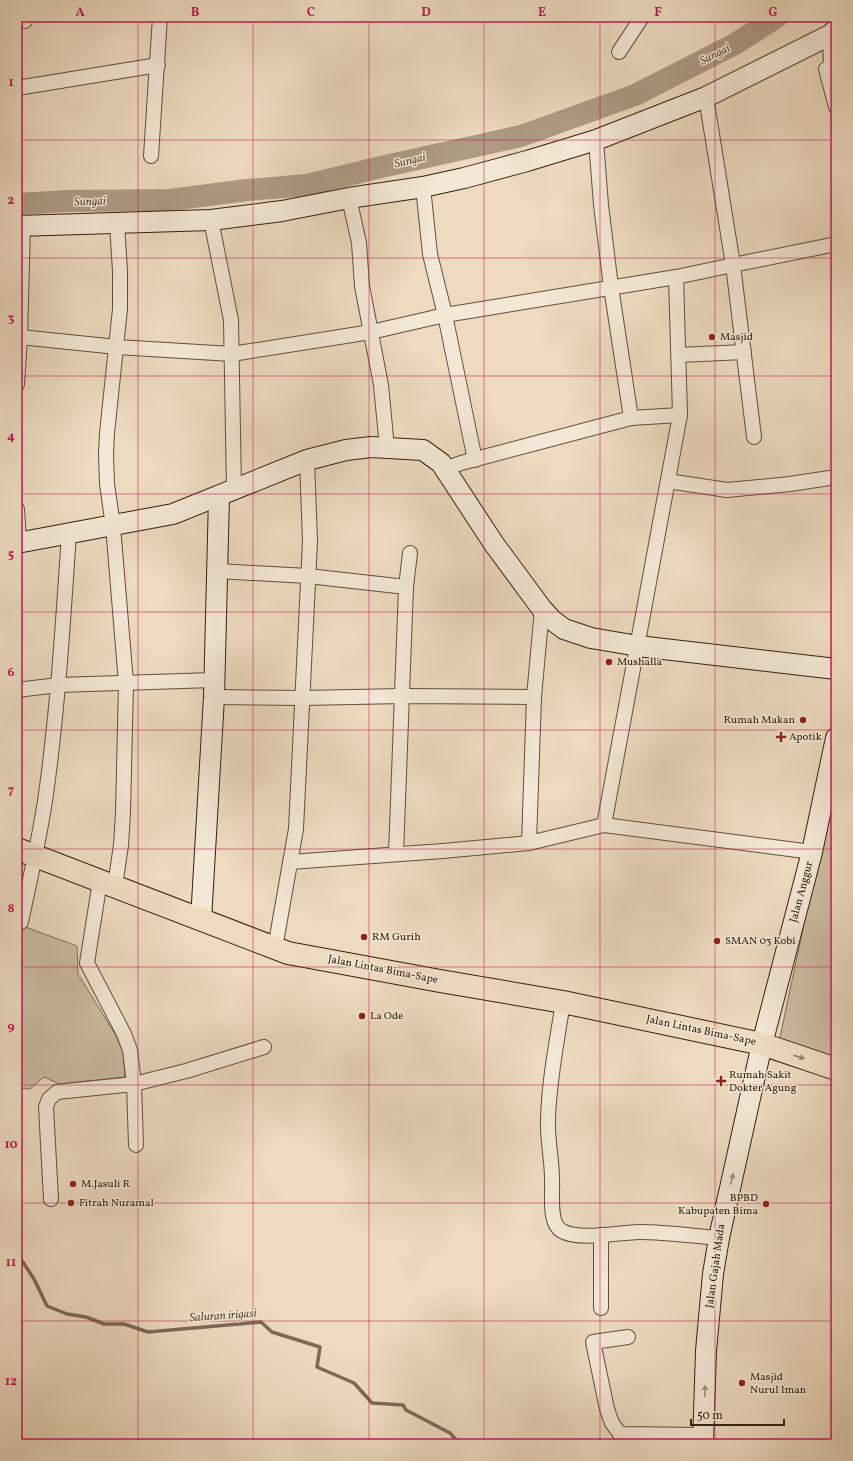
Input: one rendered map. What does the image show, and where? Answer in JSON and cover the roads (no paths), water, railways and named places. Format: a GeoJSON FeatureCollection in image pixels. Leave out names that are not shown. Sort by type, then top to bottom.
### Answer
{"type":"FeatureCollection","features":[{"type":"Feature","properties":{"kind":"highway","name":"Jalan Lintas Bima-Sape"},"geometry":{"type":"LineString","coordinates":[[26,853],[288,953],[563,1002],[762,1044],[836,1069]]}},
{"type":"Feature","properties":{"kind":"street"},"geometry":{"type":"LineString","coordinates":[[151,156],[160,17]]}},
{"type":"Feature","properties":{"kind":"street"},"geometry":{"type":"LineString","coordinates":[[619,52],[642,17]]}},
{"type":"Feature","properties":{"kind":"street"},"geometry":{"type":"LineString","coordinates":[[17,384],[20,337],[20,225],[117,224],[211,220],[282,211],[349,198],[423,187],[464,178],[527,162],[596,140],[706,97],[833,33]]}},
{"type":"Feature","properties":{"kind":"street"},"geometry":{"type":"LineString","coordinates":[[833,33],[831,66],[826,69],[836,106]]}},
{"type":"Feature","properties":{"kind":"street"},"geometry":{"type":"LineString","coordinates":[[17,88],[158,66]]}},
{"type":"Feature","properties":{"kind":"street"},"geometry":{"type":"LineString","coordinates":[[706,97],[733,265],[754,437]]}},
{"type":"Feature","properties":{"kind":"street"},"geometry":{"type":"LineString","coordinates":[[596,140],[601,205],[611,287],[632,418]]}},
{"type":"Feature","properties":{"kind":"street"},"geometry":{"type":"LineString","coordinates":[[423,187],[430,254],[445,316],[475,460]]}},
{"type":"Feature","properties":{"kind":"street"},"geometry":{"type":"LineString","coordinates":[[349,198],[359,243],[362,286],[381,385],[388,448]]}},
{"type":"Feature","properties":{"kind":"street"},"geometry":{"type":"LineString","coordinates":[[201,920],[214,689],[217,571],[226,493],[232,354],[231,320],[211,220]]}},
{"type":"Feature","properties":{"kind":"street"},"geometry":{"type":"LineString","coordinates":[[117,224],[120,271],[120,310],[106,433],[108,484],[126,683],[123,813],[121,845],[108,884],[87,963],[124,1034],[130,1050],[134,1084],[136,1145]]}},
{"type":"Feature","properties":{"kind":"street"},"geometry":{"type":"LineString","coordinates":[[20,337],[117,346],[232,354],[371,332],[445,316],[676,277],[836,244]]}},
{"type":"Feature","properties":{"kind":"street"},"geometry":{"type":"LineString","coordinates":[[604,825],[680,415],[676,277]]}},
{"type":"Feature","properties":{"kind":"street"},"geometry":{"type":"LineString","coordinates":[[679,355],[744,352]]}},
{"type":"Feature","properties":{"kind":"street"},"geometry":{"type":"LineString","coordinates":[[445,469],[632,418],[680,415]]}},
{"type":"Feature","properties":{"kind":"street"},"geometry":{"type":"LineString","coordinates":[[17,509],[18,543],[173,514],[307,460],[346,450],[371,447],[423,450],[441,463],[494,544],[542,609],[552,620],[564,629],[591,638],[638,646],[836,669]]}},
{"type":"Feature","properties":{"kind":"street"},"geometry":{"type":"LineString","coordinates":[[275,948],[296,829],[310,540],[307,460]]}},
{"type":"Feature","properties":{"kind":"street"},"geometry":{"type":"LineString","coordinates":[[668,481],[727,490],[790,484],[836,477]]}},
{"type":"Feature","properties":{"kind":"street"},"geometry":{"type":"LineString","coordinates":[[21,922],[26,853],[46,794],[58,686],[69,534]]}},
{"type":"Feature","properties":{"kind":"street"},"geometry":{"type":"LineString","coordinates":[[396,854],[398,768],[403,696],[406,587],[410,553]]}},
{"type":"Feature","properties":{"kind":"street"},"geometry":{"type":"LineString","coordinates":[[217,571],[308,576],[406,587]]}},
{"type":"Feature","properties":{"kind":"street"},"geometry":{"type":"LineString","coordinates":[[529,843],[534,697],[542,609]]}},
{"type":"Feature","properties":{"kind":"street"},"geometry":{"type":"LineString","coordinates":[[17,690],[58,686],[126,683],[214,689],[303,698],[403,696],[534,697]]}},
{"type":"Feature","properties":{"kind":"street","name":"Jalan Anggur"},"geometry":{"type":"LineString","coordinates":[[762,1044],[812,852],[836,738]]}},
{"type":"Feature","properties":{"kind":"street"},"geometry":{"type":"LineString","coordinates":[[290,862],[529,843],[604,825],[812,852]]}},
{"type":"Feature","properties":{"kind":"street"},"geometry":{"type":"LineString","coordinates":[[563,1002],[549,1094],[548,1121],[554,1222],[556,1227],[566,1232],[579,1235],[640,1232],[719,1238]]}},
{"type":"Feature","properties":{"kind":"street","name":"Jalan Gajah Mada"},"geometry":{"type":"LineString","coordinates":[[703,1440],[706,1351],[713,1274],[719,1238],[762,1044]]}},
{"type":"Feature","properties":{"kind":"street"},"geometry":{"type":"LineString","coordinates":[[51,1199],[46,1107],[49,1099],[57,1092],[134,1084],[186,1071],[264,1047]]}},
{"type":"Feature","properties":{"kind":"street"},"geometry":{"type":"LineString","coordinates":[[601,1235],[601,1308]]}},
{"type":"Feature","properties":{"kind":"street"},"geometry":{"type":"LineString","coordinates":[[628,1337],[593,1342],[607,1409],[612,1423],[620,1434],[703,1440]]}},
{"type":"Feature","properties":{"kind":"waterway","name":"Sungai"},"geometry":{"type":"LineString","coordinates":[[17,204],[68,201],[170,200],[247,190],[307,185],[521,136],[635,95],[735,44],[777,17]]}},
{"type":"Feature","properties":{"kind":"waterway","name":"Saluran irigasi"},"geometry":{"type":"LineString","coordinates":[[17,1253],[34,1279],[47,1306],[67,1314],[86,1317],[104,1324],[124,1324],[148,1332],[261,1322],[272,1332],[320,1347],[317,1367],[354,1383],[372,1403],[403,1405],[406,1410],[450,1433],[460,1444]]}},
{"type":"Feature","properties":{"kind":"place","name":"Masjid"},"geometry":{"type":"Point","coordinates":[712,337]}},
{"type":"Feature","properties":{"kind":"place","name":"Mushalla"},"geometry":{"type":"Point","coordinates":[609,662]}},
{"type":"Feature","properties":{"kind":"place","name":"Rumah Makan"},"geometry":{"type":"Point","coordinates":[803,720]}},
{"type":"Feature","properties":{"kind":"place","name":"Apotik"},"geometry":{"type":"Point","coordinates":[781,737]}},
{"type":"Feature","properties":{"kind":"place","name":"RM Gurih"},"geometry":{"type":"Point","coordinates":[364,937]}},
{"type":"Feature","properties":{"kind":"place","name":"SMAN 03 Kobi"},"geometry":{"type":"Point","coordinates":[717,941]}},
{"type":"Feature","properties":{"kind":"place","name":"La Ode"},"geometry":{"type":"Point","coordinates":[362,1016]}},
{"type":"Feature","properties":{"kind":"place","name":"Rumah Sakit Dokter Agung"},"geometry":{"type":"Point","coordinates":[721,1081]}},
{"type":"Feature","properties":{"kind":"place","name":"M.Jasuli R"},"geometry":{"type":"Point","coordinates":[73,1184]}},
{"type":"Feature","properties":{"kind":"place","name":"Fitrah Nuramal"},"geometry":{"type":"Point","coordinates":[71,1203]}},
{"type":"Feature","properties":{"kind":"place","name":"BPBD Kabupaten Bima"},"geometry":{"type":"Point","coordinates":[766,1204]}},
{"type":"Feature","properties":{"kind":"place","name":"Masjid Nurul Iman"},"geometry":{"type":"Point","coordinates":[742,1383]}}]}
